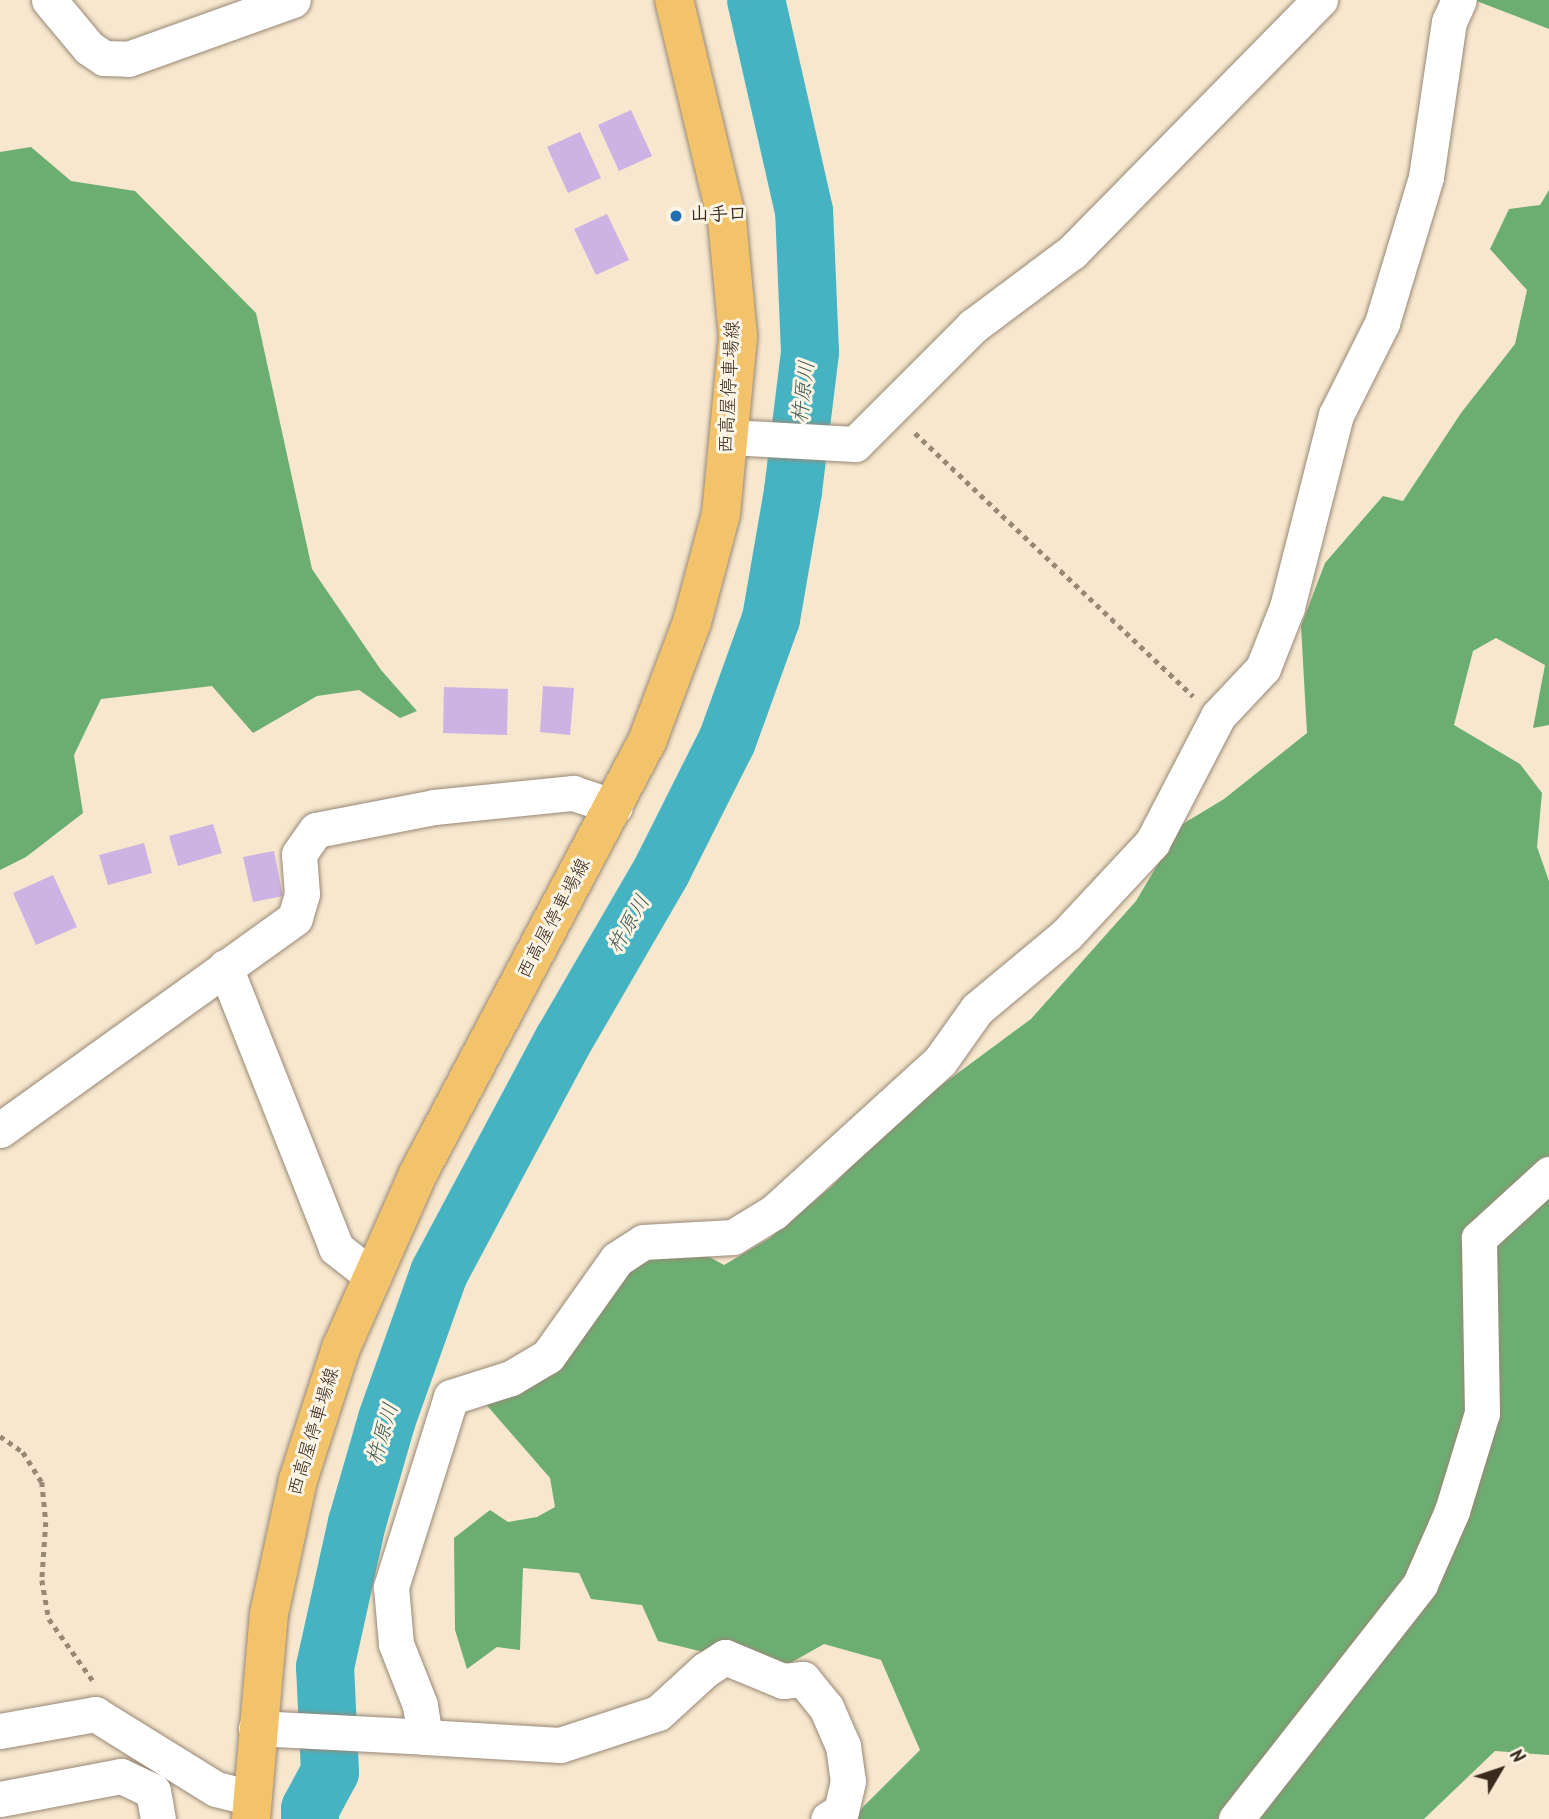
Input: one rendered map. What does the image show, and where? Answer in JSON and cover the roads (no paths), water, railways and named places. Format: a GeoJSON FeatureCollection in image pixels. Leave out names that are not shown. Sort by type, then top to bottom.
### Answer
{"type":"FeatureCollection","features":[{"type":"Feature","properties":{"kind":"main road","name":"西高屋停車場線"},"geometry":{"type":"LineString","coordinates":[[251,1809],[256,1728],[269,1614],[298,1480],[341,1348],[418,1174],[615,807],[648,739],[692,622],[721,514],[738,336],[727,219],[674,0]]}},
{"type":"Feature","properties":{"kind":"street"},"geometry":{"type":"LineString","coordinates":[[49,0],[89,48],[104,58],[128,59],[293,0]]}},
{"type":"Feature","properties":{"kind":"street"},"geometry":{"type":"LineString","coordinates":[[730,437],[770,437],[855,444],[973,326],[1072,252],[1320,0]]}},
{"type":"Feature","properties":{"kind":"street"},"geometry":{"type":"LineString","coordinates":[[425,1737],[420,1705],[396,1644],[391,1587],[451,1397],[511,1378],[548,1356],[617,1259],[643,1242],[733,1237],[774,1212],[811,1182],[879,1112],[940,1061],[976,1009],[1067,934],[1152,843],[1218,716],[1263,668],[1287,607],[1336,415],[1382,323],[1426,177],[1449,22],[1458,0]]}},
{"type":"Feature","properties":{"kind":"street"},"geometry":{"type":"LineString","coordinates":[[2,1124],[295,918],[302,894],[299,854],[316,830],[434,807],[573,793],[615,807]]}},
{"type":"Feature","properties":{"kind":"street"},"geometry":{"type":"LineString","coordinates":[[225,967],[336,1248],[373,1277]]}},
{"type":"Feature","properties":{"kind":"street"},"geometry":{"type":"LineString","coordinates":[[1236,1819],[1420,1584],[1452,1511],[1482,1413],[1479,1238],[1549,1174]]}},
{"type":"Feature","properties":{"kind":"street"},"geometry":{"type":"LineString","coordinates":[[256,1728],[559,1745],[658,1713],[705,1670],[725,1657],[783,1681],[803,1679],[826,1707],[843,1746],[848,1781],[841,1811],[828,1819]]}},
{"type":"Feature","properties":{"kind":"street"},"geometry":{"type":"LineString","coordinates":[[0,1731],[94,1714],[251,1809]]}},
{"type":"Feature","properties":{"kind":"street"},"geometry":{"type":"LineString","coordinates":[[0,1799],[121,1776],[153,1791],[158,1819]]}},
{"type":"Feature","properties":{"kind":"waterway","name":"杵原川"},"geometry":{"type":"LineString","coordinates":[[310,1819],[310,1809],[330,1772],[325,1667],[357,1523],[387,1419],[439,1273],[563,1041],[662,870],[727,741],[771,619],[793,491],[810,352],[804,211],[756,0]]}},
{"type":"Feature","properties":{"kind":"place","name":"山手口"},"geometry":{"type":"Point","coordinates":[676,216]}}]}
